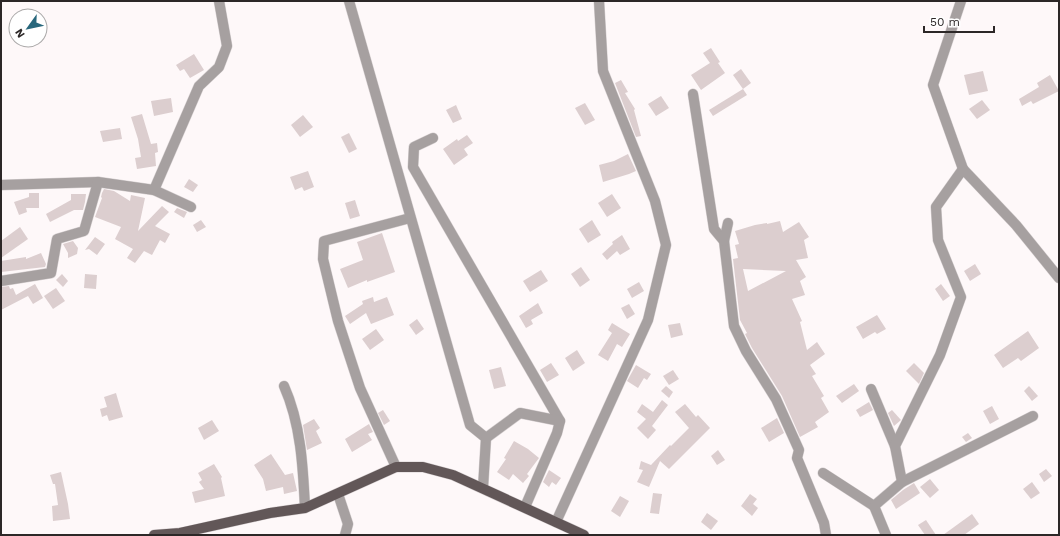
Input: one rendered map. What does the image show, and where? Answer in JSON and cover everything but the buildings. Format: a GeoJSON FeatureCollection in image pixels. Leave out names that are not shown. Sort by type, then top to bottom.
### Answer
{"type":"FeatureCollection","features":[{"type":"Feature","properties":{"kind":"main road"},"geometry":{"type":"LineString","coordinates":[[154,535],[180,533],[270,513],[305,508],[396,467],[423,467],[453,475],[584,535]]}},
{"type":"Feature","properties":{"kind":"street"},"geometry":{"type":"LineString","coordinates":[[154,190],[200,86],[218,67],[228,46],[219,1]]}},
{"type":"Feature","properties":{"kind":"street"},"geometry":{"type":"LineString","coordinates":[[349,1],[470,426],[486,438]]}},
{"type":"Feature","properties":{"kind":"street"},"geometry":{"type":"LineString","coordinates":[[556,522],[648,320],[666,245],[655,200],[603,71],[599,1]]}},
{"type":"Feature","properties":{"kind":"street"},"geometry":{"type":"LineString","coordinates":[[961,1],[932,85],[963,169],[1016,224],[1059,278]]}},
{"type":"Feature","properties":{"kind":"street"},"geometry":{"type":"LineString","coordinates":[[692,94],[714,229],[724,241]]}},
{"type":"Feature","properties":{"kind":"street"},"geometry":{"type":"LineString","coordinates":[[433,138],[414,147],[413,167],[560,421],[557,433],[525,507]]}},
{"type":"Feature","properties":{"kind":"street"},"geometry":{"type":"LineString","coordinates":[[895,446],[940,356],[961,297],[938,240],[936,207],[963,169]]}},
{"type":"Feature","properties":{"kind":"street"},"geometry":{"type":"LineString","coordinates":[[1,281],[51,273],[56,238],[84,231],[98,182]]}},
{"type":"Feature","properties":{"kind":"street"},"geometry":{"type":"LineString","coordinates":[[1,185],[98,182],[154,190],[190,207]]}},
{"type":"Feature","properties":{"kind":"street"},"geometry":{"type":"LineString","coordinates":[[396,467],[360,388],[338,322],[323,259],[324,241],[410,218]]}},
{"type":"Feature","properties":{"kind":"street"},"geometry":{"type":"LineString","coordinates":[[728,223],[724,241],[734,326],[746,351],[776,399],[799,450],[797,458],[824,523],[826,535]]}},
{"type":"Feature","properties":{"kind":"street"},"geometry":{"type":"LineString","coordinates":[[284,386],[292,404],[303,465],[305,508]]}},
{"type":"Feature","properties":{"kind":"street"},"geometry":{"type":"LineString","coordinates":[[871,389],[895,446],[902,482]]}},
{"type":"Feature","properties":{"kind":"street"},"geometry":{"type":"LineString","coordinates":[[486,438],[520,413],[560,421]]}},
{"type":"Feature","properties":{"kind":"street"},"geometry":{"type":"LineString","coordinates":[[874,506],[902,482],[1033,416]]}},
{"type":"Feature","properties":{"kind":"street"},"geometry":{"type":"LineString","coordinates":[[483,488],[486,438]]}},
{"type":"Feature","properties":{"kind":"street"},"geometry":{"type":"LineString","coordinates":[[823,473],[874,506],[886,535]]}},
{"type":"Feature","properties":{"kind":"street"},"geometry":{"type":"LineString","coordinates":[[338,494],[348,524],[345,535]]}}]}
